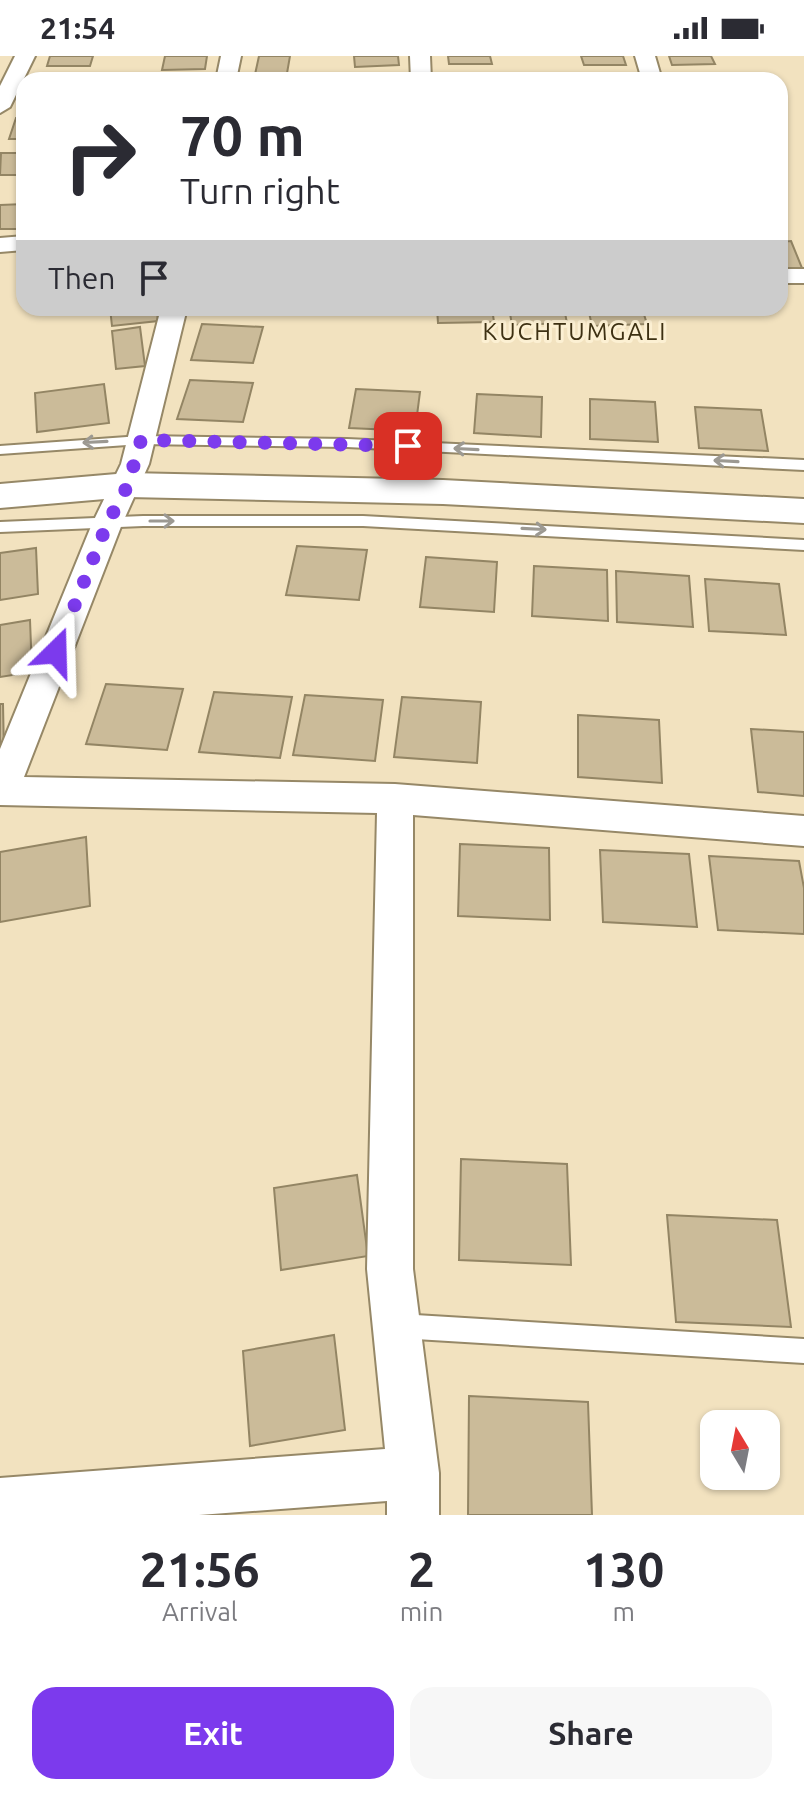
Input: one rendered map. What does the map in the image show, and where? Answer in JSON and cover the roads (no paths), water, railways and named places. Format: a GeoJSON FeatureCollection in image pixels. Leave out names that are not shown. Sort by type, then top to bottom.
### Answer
{"type":"FeatureCollection","features":[{"type":"Feature","properties":{"kind":"main road"},"geometry":{"type":"LineString","coordinates":[[0,476],[135,463],[392,469],[804,488]]}},
{"type":"Feature","properties":{"kind":"main road"},"geometry":{"type":"LineString","coordinates":[[0,496],[135,463],[443,492],[804,511]]}},
{"type":"Feature","properties":{"kind":"street"},"geometry":{"type":"LineString","coordinates":[[0,107],[16,74]]}},
{"type":"Feature","properties":{"kind":"street"},"geometry":{"type":"LineString","coordinates":[[172,316],[135,463],[107,524],[0,791],[395,799],[804,831]]}},
{"type":"Feature","properties":{"kind":"street"},"geometry":{"type":"LineString","coordinates":[[0,1504],[413,1494],[390,1269],[395,799]]}},
{"type":"Feature","properties":{"kind":"lane"},"geometry":{"type":"LineString","coordinates":[[0,450],[135,463],[363,443],[804,465]]}},
{"type":"Feature","properties":{"kind":"lane"},"geometry":{"type":"LineString","coordinates":[[0,527],[143,521],[363,521],[804,545]]}},
{"type":"Feature","properties":{"kind":"lane"},"geometry":{"type":"LineString","coordinates":[[396,1326],[804,1351]]}},
{"type":"Feature","properties":{"kind":"district","name":"KUCHTUMGALI"},"geometry":{"type":"Point","coordinates":[575,331]}}]}
